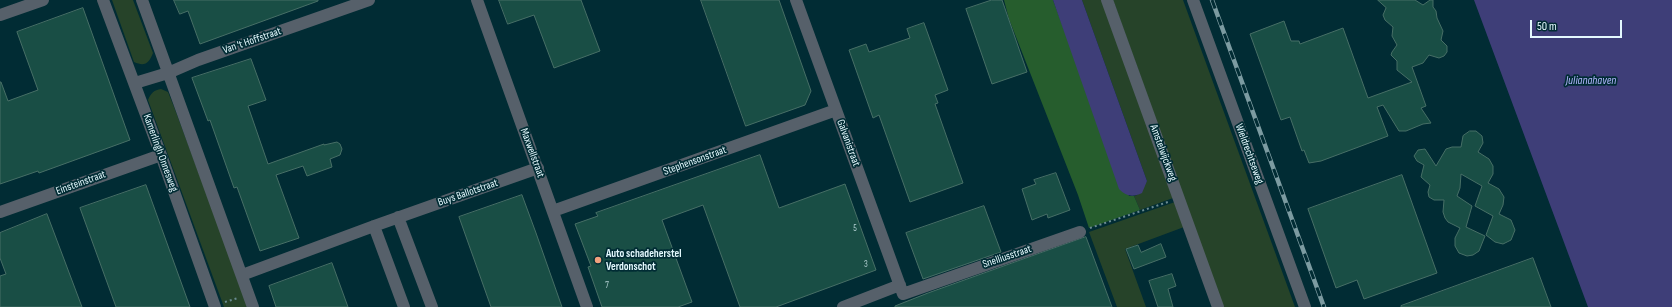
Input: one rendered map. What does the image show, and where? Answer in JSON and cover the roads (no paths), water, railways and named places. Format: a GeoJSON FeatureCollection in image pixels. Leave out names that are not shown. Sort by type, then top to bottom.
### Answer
{"type":"FeatureCollection","features":[{"type":"Feature","properties":{"kind":"street"},"geometry":{"type":"LineString","coordinates":[[0,15],[43,0]]}},
{"type":"Feature","properties":{"kind":"street","name":"Kamerlingh Onnesweg"},"geometry":{"type":"LineString","coordinates":[[103,0],[161,154],[214,306]]}},
{"type":"Feature","properties":{"kind":"street"},"geometry":{"type":"LineString","coordinates":[[142,0],[254,307]]}},
{"type":"Feature","properties":{"kind":"street","name":"Van 't Hoffstraat"},"geometry":{"type":"LineString","coordinates":[[134,83],[168,73],[198,60],[369,0]]}},
{"type":"Feature","properties":{"kind":"street","name":"Maxwellstraat"},"geometry":{"type":"LineString","coordinates":[[476,0],[587,307]]}},
{"type":"Feature","properties":{"kind":"street","name":"Galvanistraat"},"geometry":{"type":"LineString","coordinates":[[796,0],[900,285]]}},
{"type":"Feature","properties":{"kind":"street","name":"Amstelwijckweg"},"geometry":{"type":"LineString","coordinates":[[1107,0],[1218,307]]}},
{"type":"Feature","properties":{"kind":"street","name":"Wieldrechtseweg"},"geometry":{"type":"LineString","coordinates":[[1193,0],[1305,307]]}},
{"type":"Feature","properties":{"kind":"street","name":"Stephensonstraat"},"geometry":{"type":"LineString","coordinates":[[553,211],[836,110]]}},
{"type":"Feature","properties":{"kind":"street","name":"Einsteinstraat"},"geometry":{"type":"LineString","coordinates":[[0,212],[161,154]]}},
{"type":"Feature","properties":{"kind":"street","name":"Buys Ballotstraat"},"geometry":{"type":"LineString","coordinates":[[242,276],[398,217],[538,168]]}},
{"type":"Feature","properties":{"kind":"street"},"geometry":{"type":"LineString","coordinates":[[398,217],[432,307]]}},
{"type":"Feature","properties":{"kind":"street"},"geometry":{"type":"LineString","coordinates":[[374,226],[404,307]]}},
{"type":"Feature","properties":{"kind":"street","name":"Snelliusstraat"},"geometry":{"type":"LineString","coordinates":[[900,285],[903,294],[1080,232]]}},
{"type":"Feature","properties":{"kind":"street"},"geometry":{"type":"LineString","coordinates":[[842,307],[900,285]]}},
{"type":"Feature","properties":{"kind":"water"},"geometry":{"type":"Polygon","coordinates":[[[1053,0],[1082,0],[1147,181],[1142,193],[1129,196],[1119,189],[1053,0]]]}},
{"type":"Feature","properties":{"kind":"water","name":"Julianahaven"},"geometry":{"type":"Polygon","coordinates":[[[1474,0],[1672,0],[1672,307],[1588,307],[1474,0]]]}},
{"type":"Feature","properties":{"kind":"railway"},"geometry":{"type":"LineString","coordinates":[[1212,0],[1324,307]]}},
{"type":"Feature","properties":{"kind":"place","name":"Auto schadeherstel Verdonschot"},"geometry":{"type":"Point","coordinates":[598,260]}}]}
